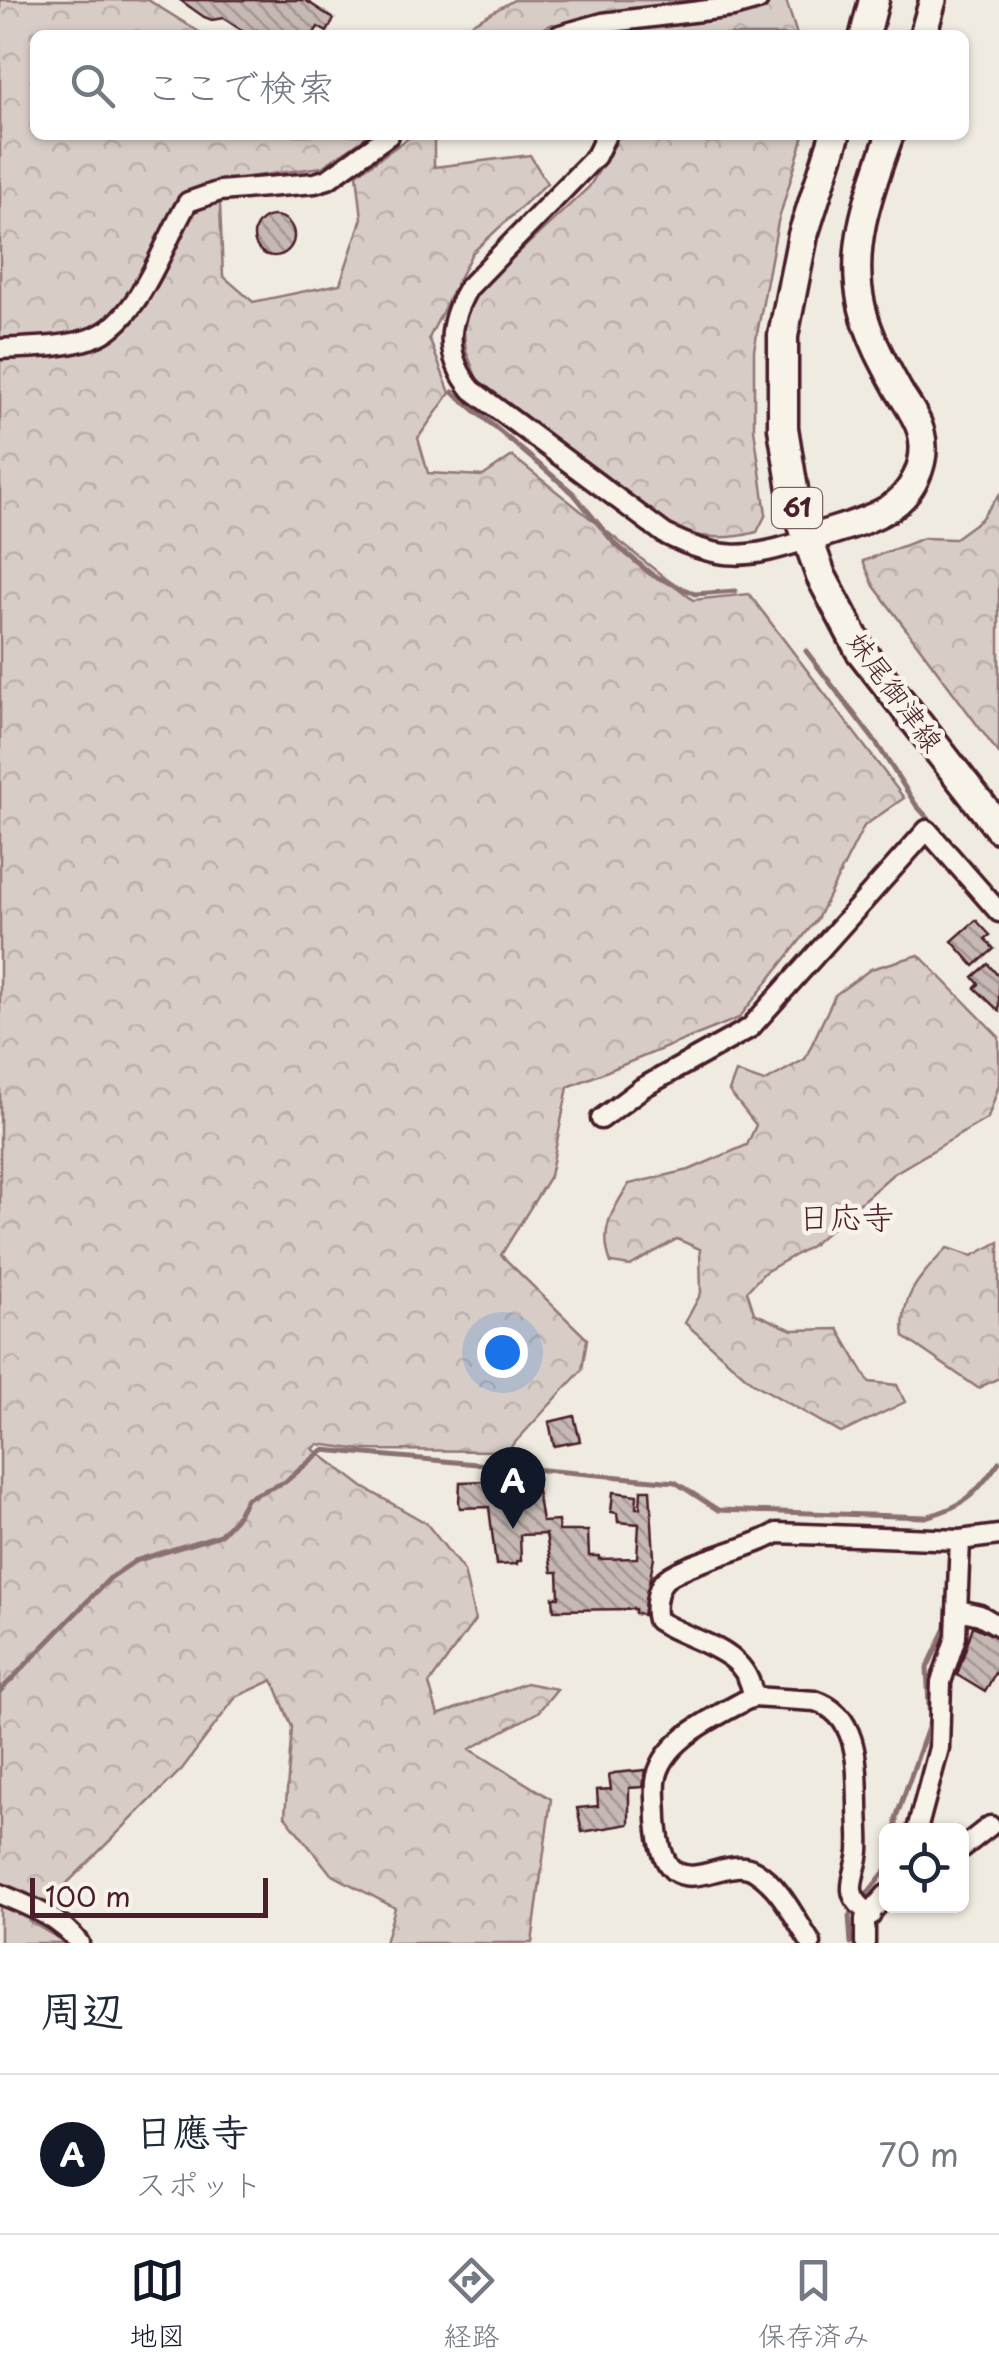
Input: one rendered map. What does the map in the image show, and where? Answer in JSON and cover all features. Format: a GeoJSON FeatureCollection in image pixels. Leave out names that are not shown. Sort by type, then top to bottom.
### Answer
{"type":"FeatureCollection","features":[{"type":"Feature","properties":{"kind":"main road"},"geometry":{"type":"LineString","coordinates":[[866,30],[874,0]]}},
{"type":"Feature","properties":{"kind":"main road"},"geometry":{"type":"LineString","coordinates":[[924,30],[933,0]]}},
{"type":"Feature","properties":{"kind":"main road","name":"妹尾御津線"},"geometry":{"type":"LineString","coordinates":[[833,140],[803,235],[783,336],[783,428],[795,502],[806,540],[860,650],[999,828]]}},
{"type":"Feature","properties":{"kind":"main road"},"geometry":{"type":"LineString","coordinates":[[806,540],[885,511],[908,492],[921,462],[922,435],[876,348],[859,289],[857,252],[862,221],[888,140]]}},
{"type":"Feature","properties":{"kind":"street"},"geometry":{"type":"LineString","coordinates":[[578,30],[602,23],[732,8],[758,0]]}},
{"type":"Feature","properties":{"kind":"street"},"geometry":{"type":"LineString","coordinates":[[0,349],[90,339],[118,323],[154,269],[188,202],[220,192],[328,179],[382,140]]}},
{"type":"Feature","properties":{"kind":"street"},"geometry":{"type":"LineString","coordinates":[[604,140],[596,156],[468,288],[456,309],[450,334],[451,353],[460,375],[472,390],[666,534],[697,550],[748,556],[806,540]]}},
{"type":"Feature","properties":{"kind":"street"},"geometry":{"type":"LineString","coordinates":[[601,1119],[642,1088],[750,1028],[927,830],[999,912]]}},
{"type":"Feature","properties":{"kind":"street"},"geometry":{"type":"LineString","coordinates":[[753,1697],[746,1671],[728,1655],[657,1620],[660,1587],[671,1575],[760,1544],[777,1532],[960,1540],[999,1534]]}},
{"type":"Feature","properties":{"kind":"street"},"geometry":{"type":"LineString","coordinates":[[919,1823],[938,1748],[941,1682],[956,1637],[960,1540]]}},
{"type":"Feature","properties":{"kind":"street"},"geometry":{"type":"LineString","coordinates":[[959,1610],[980,1615],[999,1626]]}},
{"type":"Feature","properties":{"kind":"street"},"geometry":{"type":"LineString","coordinates":[[812,1943],[776,1888],[752,1868],[688,1876],[674,1871],[664,1859],[657,1828],[656,1778],[673,1746],[753,1697],[825,1704],[838,1716],[854,1742],[859,1841],[851,1886],[863,1908],[865,1943]]}},
{"type":"Feature","properties":{"kind":"street"},"geometry":{"type":"LineString","coordinates":[[969,1842],[990,1826]]}},
{"type":"Feature","properties":{"kind":"street"},"geometry":{"type":"LineString","coordinates":[[0,1894],[38,1909],[79,1943]]}},
{"type":"Feature","properties":{"kind":"street"},"geometry":{"type":"LineString","coordinates":[[863,1908],[879,1899]]}},
{"type":"Feature","properties":{"kind":"green space"},"geometry":{"type":"Polygon","coordinates":[[[0,0],[148,0],[196,30],[30,30],[30,140],[362,140],[322,167],[226,180],[220,205],[223,276],[253,302],[340,284],[362,218],[357,174],[406,140],[434,140],[434,167],[530,155],[547,183],[472,253],[429,338],[450,393],[418,438],[428,473],[483,476],[512,456],[693,600],[749,594],[904,798],[864,826],[817,919],[739,1018],[568,1087],[550,1176],[501,1255],[587,1339],[582,1370],[507,1451],[362,1450],[318,1444],[313,1449],[363,1487],[426,1523],[464,1571],[475,1620],[429,1684],[438,1715],[526,1683],[557,1689],[538,1712],[470,1749],[551,1799],[532,1943],[385,1943],[395,1908],[331,1874],[285,1816],[292,1727],[273,1680],[236,1697],[182,1769],[29,1921],[66,1943],[0,1943],[0,0]]]}},
{"type":"Feature","properties":{"kind":"green space"},"geometry":{"type":"Polygon","coordinates":[[[514,0],[786,0],[795,30],[569,30],[553,24],[539,30],[469,30],[471,24],[514,0]]]}},
{"type":"Feature","properties":{"kind":"green space"},"geometry":{"type":"Polygon","coordinates":[[[803,140],[778,222],[754,350],[754,429],[766,514],[757,532],[718,537],[678,532],[477,379],[466,351],[463,323],[473,295],[589,187],[616,143],[803,140]]]}},
{"type":"Feature","properties":{"kind":"green space"},"geometry":{"type":"Polygon","coordinates":[[[999,495],[999,754],[874,586],[863,561],[924,538],[954,539],[980,520],[999,495]]]}},
{"type":"Feature","properties":{"kind":"green space"},"geometry":{"type":"Polygon","coordinates":[[[919,955],[999,1037],[999,1085],[988,1118],[893,1174],[811,1246],[765,1272],[747,1291],[754,1313],[792,1330],[838,1329],[869,1382],[897,1385],[905,1402],[841,1433],[753,1383],[685,1323],[701,1293],[700,1249],[677,1239],[630,1266],[611,1263],[607,1231],[612,1213],[629,1184],[689,1170],[747,1145],[756,1125],[729,1091],[736,1072],[764,1082],[805,1059],[835,995],[871,969],[919,955]]]}},
{"type":"Feature","properties":{"kind":"green space"},"geometry":{"type":"Polygon","coordinates":[[[999,1242],[999,1378],[978,1388],[904,1337],[903,1323],[908,1298],[947,1248],[972,1256],[999,1242]]]}},
{"type":"Feature","properties":{"kind":"building"},"geometry":{"type":"Polygon","coordinates":[[[180,0],[305,0],[334,19],[328,30],[318,27],[241,30],[223,18],[204,17],[180,0]]]}},
{"type":"Feature","properties":{"kind":"building"},"geometry":{"type":"Polygon","coordinates":[[[274,216],[288,222],[294,236],[288,250],[274,256],[260,250],[254,236],[260,222],[274,216]]]}},
{"type":"Feature","properties":{"kind":"building"},"geometry":{"type":"Polygon","coordinates":[[[976,920],[990,935],[985,939],[994,949],[974,966],[952,941],[976,920]]]}},
{"type":"Feature","properties":{"kind":"building"},"geometry":{"type":"Polygon","coordinates":[[[988,964],[999,977],[999,1011],[975,988],[979,984],[973,977],[988,964]]]}},
{"type":"Feature","properties":{"kind":"building"},"geometry":{"type":"Polygon","coordinates":[[[574,1416],[580,1441],[554,1446],[549,1422],[574,1416]]]}},
{"type":"Feature","properties":{"kind":"building"},"geometry":{"type":"Polygon","coordinates":[[[486,1481],[486,1486],[536,1484],[542,1522],[558,1521],[559,1531],[588,1531],[589,1556],[599,1559],[637,1558],[639,1524],[618,1522],[617,1513],[611,1512],[613,1492],[637,1495],[636,1508],[640,1508],[641,1490],[650,1490],[654,1557],[643,1615],[635,1614],[635,1609],[554,1610],[553,1597],[559,1597],[558,1572],[552,1572],[546,1534],[520,1535],[521,1561],[496,1565],[489,1507],[460,1508],[459,1503],[460,1482],[486,1481]]]}},
{"type":"Feature","properties":{"kind":"building"},"geometry":{"type":"Polygon","coordinates":[[[973,1626],[999,1638],[999,1675],[995,1673],[985,1692],[957,1675],[973,1626]]]}},
{"type":"Feature","properties":{"kind":"building"},"geometry":{"type":"Polygon","coordinates":[[[646,1770],[643,1787],[629,1788],[629,1824],[582,1832],[577,1808],[598,1806],[597,1790],[611,1789],[609,1776],[646,1770]]]}},
{"type":"Feature","properties":{"kind":"waterway"},"geometry":{"type":"LineString","coordinates":[[453,392],[573,493],[614,543],[652,575],[695,594],[735,591]]}},
{"type":"Feature","properties":{"kind":"waterway"},"geometry":{"type":"LineString","coordinates":[[806,651],[877,744],[916,805],[999,897]]}},
{"type":"Feature","properties":{"kind":"waterway"},"geometry":{"type":"LineString","coordinates":[[0,1691],[110,1578],[135,1561],[220,1535],[247,1498],[285,1482],[323,1450],[675,1482],[718,1510],[925,1517],[968,1498],[999,1462]]}},
{"type":"Feature","properties":{"kind":"waterway"},"geometry":{"type":"LineString","coordinates":[[896,1823],[930,1722],[927,1668],[946,1628],[950,1565]]}},
{"type":"Feature","properties":{"kind":"waterway"},"geometry":{"type":"LineString","coordinates":[[862,1900],[879,1879]]}},
{"type":"Feature","properties":{"kind":"waterway"},"geometry":{"type":"LineString","coordinates":[[851,1943],[849,1916],[855,1908]]}},
{"type":"Feature","properties":{"kind":"place","name":"日應寺"},"geometry":{"type":"Point","coordinates":[513,1529]}},
{"type":"Feature","properties":{"kind":"district","name":"日応寺"},"geometry":{"type":"Point","coordinates":[846,1218]}}]}
